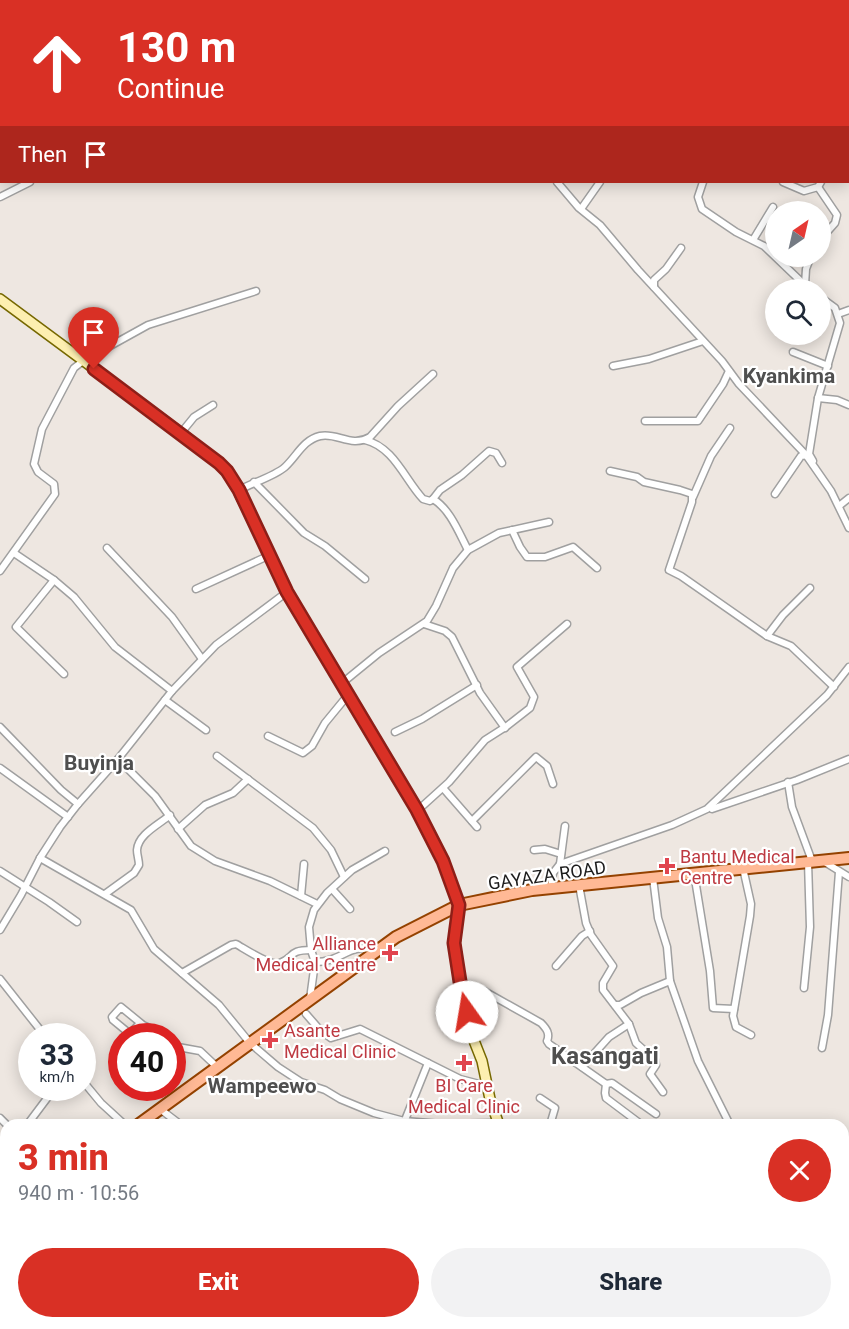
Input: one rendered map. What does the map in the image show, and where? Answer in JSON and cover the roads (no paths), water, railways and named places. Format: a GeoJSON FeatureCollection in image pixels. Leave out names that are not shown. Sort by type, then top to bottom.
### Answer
{"type":"FeatureCollection","features":[{"type":"Feature","properties":{"kind":"main road","name":"GAYAZA ROAD"},"geometry":{"type":"LineString","coordinates":[[146,1119],[377,950],[413,927],[459,905],[551,888],[849,858]]}},
{"type":"Feature","properties":{"kind":"street"},"geometry":{"type":"LineString","coordinates":[[0,197],[28,183]]}},
{"type":"Feature","properties":{"kind":"street"},"geometry":{"type":"LineString","coordinates":[[558,183],[581,209],[600,225],[746,391],[808,455],[839,506],[849,528]]}},
{"type":"Feature","properties":{"kind":"street"},"geometry":{"type":"LineString","coordinates":[[581,209],[599,183]]}},
{"type":"Feature","properties":{"kind":"street"},"geometry":{"type":"LineString","coordinates":[[703,183],[698,197],[702,209],[736,232],[764,246],[799,279]]}},
{"type":"Feature","properties":{"kind":"street"},"geometry":{"type":"LineString","coordinates":[[785,183],[802,191],[819,184],[829,201]]}},
{"type":"Feature","properties":{"kind":"street"},"geometry":{"type":"LineString","coordinates":[[831,205],[837,215],[831,228]]}},
{"type":"Feature","properties":{"kind":"street"},"geometry":{"type":"LineString","coordinates":[[753,240],[765,220]]}},
{"type":"Feature","properties":{"kind":"street"},"geometry":{"type":"LineString","coordinates":[[654,287],[654,280],[681,248]]}},
{"type":"Feature","properties":{"kind":"street"},"geometry":{"type":"LineString","coordinates":[[0,571],[55,494],[56,486],[34,467],[37,446],[45,422],[69,374],[83,361],[148,325],[256,291]]}},
{"type":"Feature","properties":{"kind":"street"},"geometry":{"type":"LineString","coordinates":[[0,299],[219,463],[239,490],[287,592],[417,810],[443,861],[459,905],[454,943],[461,988],[471,1033],[482,1061],[497,1119]]}},
{"type":"Feature","properties":{"kind":"street"},"geometry":{"type":"LineString","coordinates":[[808,455],[818,398],[839,327],[838,314],[831,305]]}},
{"type":"Feature","properties":{"kind":"street"},"geometry":{"type":"LineString","coordinates":[[838,314],[849,310]]}},
{"type":"Feature","properties":{"kind":"street"},"geometry":{"type":"LineString","coordinates":[[613,366],[649,359],[703,341]]}},
{"type":"Feature","properties":{"kind":"street"},"geometry":{"type":"LineString","coordinates":[[793,352],[828,366]]}},
{"type":"Feature","properties":{"kind":"street"},"geometry":{"type":"LineString","coordinates":[[645,421],[698,421],[723,384],[729,370]]}},
{"type":"Feature","properties":{"kind":"street"},"geometry":{"type":"LineString","coordinates":[[368,439],[398,406],[433,374]]}},
{"type":"Feature","properties":{"kind":"street"},"geometry":{"type":"LineString","coordinates":[[818,398],[837,400],[849,405]]}},
{"type":"Feature","properties":{"kind":"street"},"geometry":{"type":"LineString","coordinates":[[181,433],[194,417],[213,405]]}},
{"type":"Feature","properties":{"kind":"street"},"geometry":{"type":"LineString","coordinates":[[730,428],[711,456],[693,497],[669,570],[767,636],[791,646],[834,687]]}},
{"type":"Feature","properties":{"kind":"street"},"geometry":{"type":"LineString","coordinates":[[239,490],[283,469],[306,443],[319,436],[351,441],[368,439],[387,447]]}},
{"type":"Feature","properties":{"kind":"street"},"geometry":{"type":"LineString","coordinates":[[368,439],[392,458],[423,500],[433,499],[489,451],[496,453],[502,463]]}},
{"type":"Feature","properties":{"kind":"street"},"geometry":{"type":"LineString","coordinates":[[775,494],[801,456],[808,455]]}},
{"type":"Feature","properties":{"kind":"street"},"geometry":{"type":"LineString","coordinates":[[610,471],[637,477],[644,482],[689,492],[693,497]]}},
{"type":"Feature","properties":{"kind":"street"},"geometry":{"type":"LineString","coordinates":[[254,482],[304,533],[325,546],[365,579]]}},
{"type":"Feature","properties":{"kind":"street"},"geometry":{"type":"LineString","coordinates":[[839,506],[849,498]]}},
{"type":"Feature","properties":{"kind":"street"},"geometry":{"type":"LineString","coordinates":[[433,499],[449,516],[468,550]]}},
{"type":"Feature","properties":{"kind":"street"},"geometry":{"type":"LineString","coordinates":[[341,684],[380,653],[424,624],[436,606],[453,568],[468,550],[499,533],[549,522]]}},
{"type":"Feature","properties":{"kind":"street"},"geometry":{"type":"LineString","coordinates":[[512,530],[527,558],[545,557],[573,547],[597,568]]}},
{"type":"Feature","properties":{"kind":"street"},"geometry":{"type":"LineString","coordinates":[[107,548],[172,617],[202,659]]}},
{"type":"Feature","properties":{"kind":"street"},"geometry":{"type":"LineString","coordinates":[[14,553],[54,580],[78,601],[115,647],[172,691]]}},
{"type":"Feature","properties":{"kind":"street"},"geometry":{"type":"LineString","coordinates":[[196,589],[270,555]]}},
{"type":"Feature","properties":{"kind":"street"},"geometry":{"type":"LineString","coordinates":[[54,580],[16,627],[64,674]]}},
{"type":"Feature","properties":{"kind":"street"},"geometry":{"type":"LineString","coordinates":[[767,636],[783,615],[810,588]]}},
{"type":"Feature","properties":{"kind":"street"},"geometry":{"type":"LineString","coordinates":[[0,930],[26,887],[40,858],[68,817],[172,691],[230,634],[287,592]]}},
{"type":"Feature","properties":{"kind":"street"},"geometry":{"type":"LineString","coordinates":[[424,624],[445,631],[452,637],[468,671],[505,728]]}},
{"type":"Feature","properties":{"kind":"street"},"geometry":{"type":"LineString","coordinates":[[417,810],[443,788],[462,768],[476,748],[527,712],[533,703],[532,693],[518,670],[519,664],[567,624]]}},
{"type":"Feature","properties":{"kind":"street"},"geometry":{"type":"LineString","coordinates":[[699,814],[718,800],[834,687],[849,667]]}},
{"type":"Feature","properties":{"kind":"street"},"geometry":{"type":"LineString","coordinates":[[395,732],[422,719],[477,685]]}},
{"type":"Feature","properties":{"kind":"street"},"geometry":{"type":"LineString","coordinates":[[268,736],[303,753],[312,746],[325,723],[348,695]]}},
{"type":"Feature","properties":{"kind":"street"},"geometry":{"type":"LineString","coordinates":[[165,700],[206,730]]}},
{"type":"Feature","properties":{"kind":"street"},"geometry":{"type":"LineString","coordinates":[[0,727],[61,790],[78,804]]}},
{"type":"Feature","properties":{"kind":"street"},"geometry":{"type":"LineString","coordinates":[[217,756],[318,832],[331,850],[344,877]]}},
{"type":"Feature","properties":{"kind":"street"},"geometry":{"type":"LineString","coordinates":[[472,821],[536,757],[547,766],[553,784]]}},
{"type":"Feature","properties":{"kind":"street"},"geometry":{"type":"LineString","coordinates":[[118,759],[155,796],[191,846],[215,861],[270,881],[317,904]]}},
{"type":"Feature","properties":{"kind":"street"},"geometry":{"type":"LineString","coordinates":[[551,888],[553,873],[560,864],[613,844],[646,835],[849,759]]}},
{"type":"Feature","properties":{"kind":"street"},"geometry":{"type":"LineString","coordinates":[[0,768],[8,776],[68,817]]}},
{"type":"Feature","properties":{"kind":"street"},"geometry":{"type":"LineString","coordinates":[[178,829],[205,805],[233,793],[248,779]]}},
{"type":"Feature","properties":{"kind":"street"},"geometry":{"type":"LineString","coordinates":[[788,782],[792,807],[814,861],[804,988]]}},
{"type":"Feature","properties":{"kind":"street"},"geometry":{"type":"LineString","coordinates":[[443,788],[477,827]]}},
{"type":"Feature","properties":{"kind":"street"},"geometry":{"type":"LineString","coordinates":[[105,894],[134,873],[139,865],[137,848],[143,838],[170,815]]}},
{"type":"Feature","properties":{"kind":"street"},"geometry":{"type":"LineString","coordinates":[[560,864],[565,826]]}},
{"type":"Feature","properties":{"kind":"street"},"geometry":{"type":"LineString","coordinates":[[534,850],[544,849],[561,854]]}},
{"type":"Feature","properties":{"kind":"street"},"geometry":{"type":"LineString","coordinates":[[310,1000],[315,962],[311,950],[309,927],[317,904],[352,870],[385,851]]}},
{"type":"Feature","properties":{"kind":"street"},"geometry":{"type":"LineString","coordinates":[[40,858],[131,910],[154,949],[219,1005],[250,1043],[278,1067],[301,1082],[391,1119]]}},
{"type":"Feature","properties":{"kind":"street"},"geometry":{"type":"LineString","coordinates":[[814,861],[849,877]]}},
{"type":"Feature","properties":{"kind":"street"},"geometry":{"type":"LineString","coordinates":[[301,896],[304,864]]}},
{"type":"Feature","properties":{"kind":"street"},"geometry":{"type":"LineString","coordinates":[[743,868],[751,904],[733,1016],[736,1027],[751,1035]]}},
{"type":"Feature","properties":{"kind":"street"},"geometry":{"type":"LineString","coordinates":[[0,871],[77,922]]}},
{"type":"Feature","properties":{"kind":"street"},"geometry":{"type":"LineString","coordinates":[[693,872],[710,970],[713,1008],[734,1009]]}},
{"type":"Feature","properties":{"kind":"street"},"geometry":{"type":"LineString","coordinates":[[822,1048],[828,1015],[839,872]]}},
{"type":"Feature","properties":{"kind":"street"},"geometry":{"type":"LineString","coordinates":[[653,877],[658,918],[667,947],[670,981],[698,1060],[727,1119]]}},
{"type":"Feature","properties":{"kind":"street"},"geometry":{"type":"LineString","coordinates":[[579,885],[586,923],[613,966],[602,987],[629,1024],[636,1043],[655,1060],[656,1065],[650,1074],[663,1092]]}},
{"type":"Feature","properties":{"kind":"street"},"geometry":{"type":"LineString","coordinates":[[332,889],[350,909]]}},
{"type":"Feature","properties":{"kind":"street"},"geometry":{"type":"LineString","coordinates":[[556,966],[582,936],[590,931]]}},
{"type":"Feature","properties":{"kind":"street"},"geometry":{"type":"LineString","coordinates":[[182,974],[236,944],[274,964],[283,962],[297,951],[311,950]]}},
{"type":"Feature","properties":{"kind":"street"},"geometry":{"type":"LineString","coordinates":[[315,962],[331,961],[358,947],[377,950]]}},
{"type":"Feature","properties":{"kind":"street"},"geometry":{"type":"LineString","coordinates":[[0,979],[35,1023]]}},
{"type":"Feature","properties":{"kind":"street"},"geometry":{"type":"LineString","coordinates":[[615,1005],[620,1005],[670,981]]}},
{"type":"Feature","properties":{"kind":"street"},"geometry":{"type":"LineString","coordinates":[[461,988],[484,991],[527,1014],[546,1028],[549,1044],[606,1084],[612,1083],[656,1114]]}},
{"type":"Feature","properties":{"kind":"street"},"geometry":{"type":"LineString","coordinates":[[121,1007],[140,1023],[130,1034],[112,1017],[121,1007]]}},
{"type":"Feature","properties":{"kind":"street"},"geometry":{"type":"LineString","coordinates":[[306,1014],[320,1030],[331,1038],[360,1029],[460,1079],[487,1086]]}},
{"type":"Feature","properties":{"kind":"street"},"geometry":{"type":"LineString","coordinates":[[582,1067],[609,1037],[629,1024]]}},
{"type":"Feature","properties":{"kind":"street"},"geometry":{"type":"LineString","coordinates":[[186,1048],[200,1051],[218,1067]]}},
{"type":"Feature","properties":{"kind":"street"},"geometry":{"type":"LineString","coordinates":[[405,1119],[429,1063]]}},
{"type":"Feature","properties":{"kind":"street"},"geometry":{"type":"LineString","coordinates":[[606,1084],[606,1098],[634,1119]]}},
{"type":"Feature","properties":{"kind":"street"},"geometry":{"type":"LineString","coordinates":[[96,1096],[119,1119]]}},
{"type":"Feature","properties":{"kind":"street"},"geometry":{"type":"LineString","coordinates":[[540,1098],[555,1108],[551,1119]]}},
{"type":"Feature","properties":{"kind":"street"},"geometry":{"type":"LineString","coordinates":[[32,1119],[45,1101]]}},
{"type":"Feature","properties":{"kind":"street"},"geometry":{"type":"LineString","coordinates":[[160,1109],[173,1119]]}},
{"type":"Feature","properties":{"kind":"street"},"geometry":{"type":"LineString","coordinates":[[372,1329],[384,1329]]}},
{"type":"Feature","properties":{"kind":"place","name":"Bantu Medical Centre"},"geometry":{"type":"Point","coordinates":[667,866]}},
{"type":"Feature","properties":{"kind":"place","name":"Alliance Medical Centre"},"geometry":{"type":"Point","coordinates":[390,953]}},
{"type":"Feature","properties":{"kind":"place","name":"Asante Medical Clinic"},"geometry":{"type":"Point","coordinates":[270,1040]}},
{"type":"Feature","properties":{"kind":"place","name":"BI Care Medical Clinic"},"geometry":{"type":"Point","coordinates":[464,1063]}},
{"type":"Feature","properties":{"kind":"district","name":"Kyankima"},"geometry":{"type":"Point","coordinates":[789,376]}},
{"type":"Feature","properties":{"kind":"district","name":"Buyinja"},"geometry":{"type":"Point","coordinates":[99,763]}},
{"type":"Feature","properties":{"kind":"district","name":"Kasangati"},"geometry":{"type":"Point","coordinates":[605,1056]}},
{"type":"Feature","properties":{"kind":"district","name":"Wampeewo"},"geometry":{"type":"Point","coordinates":[262,1086]}}]}
